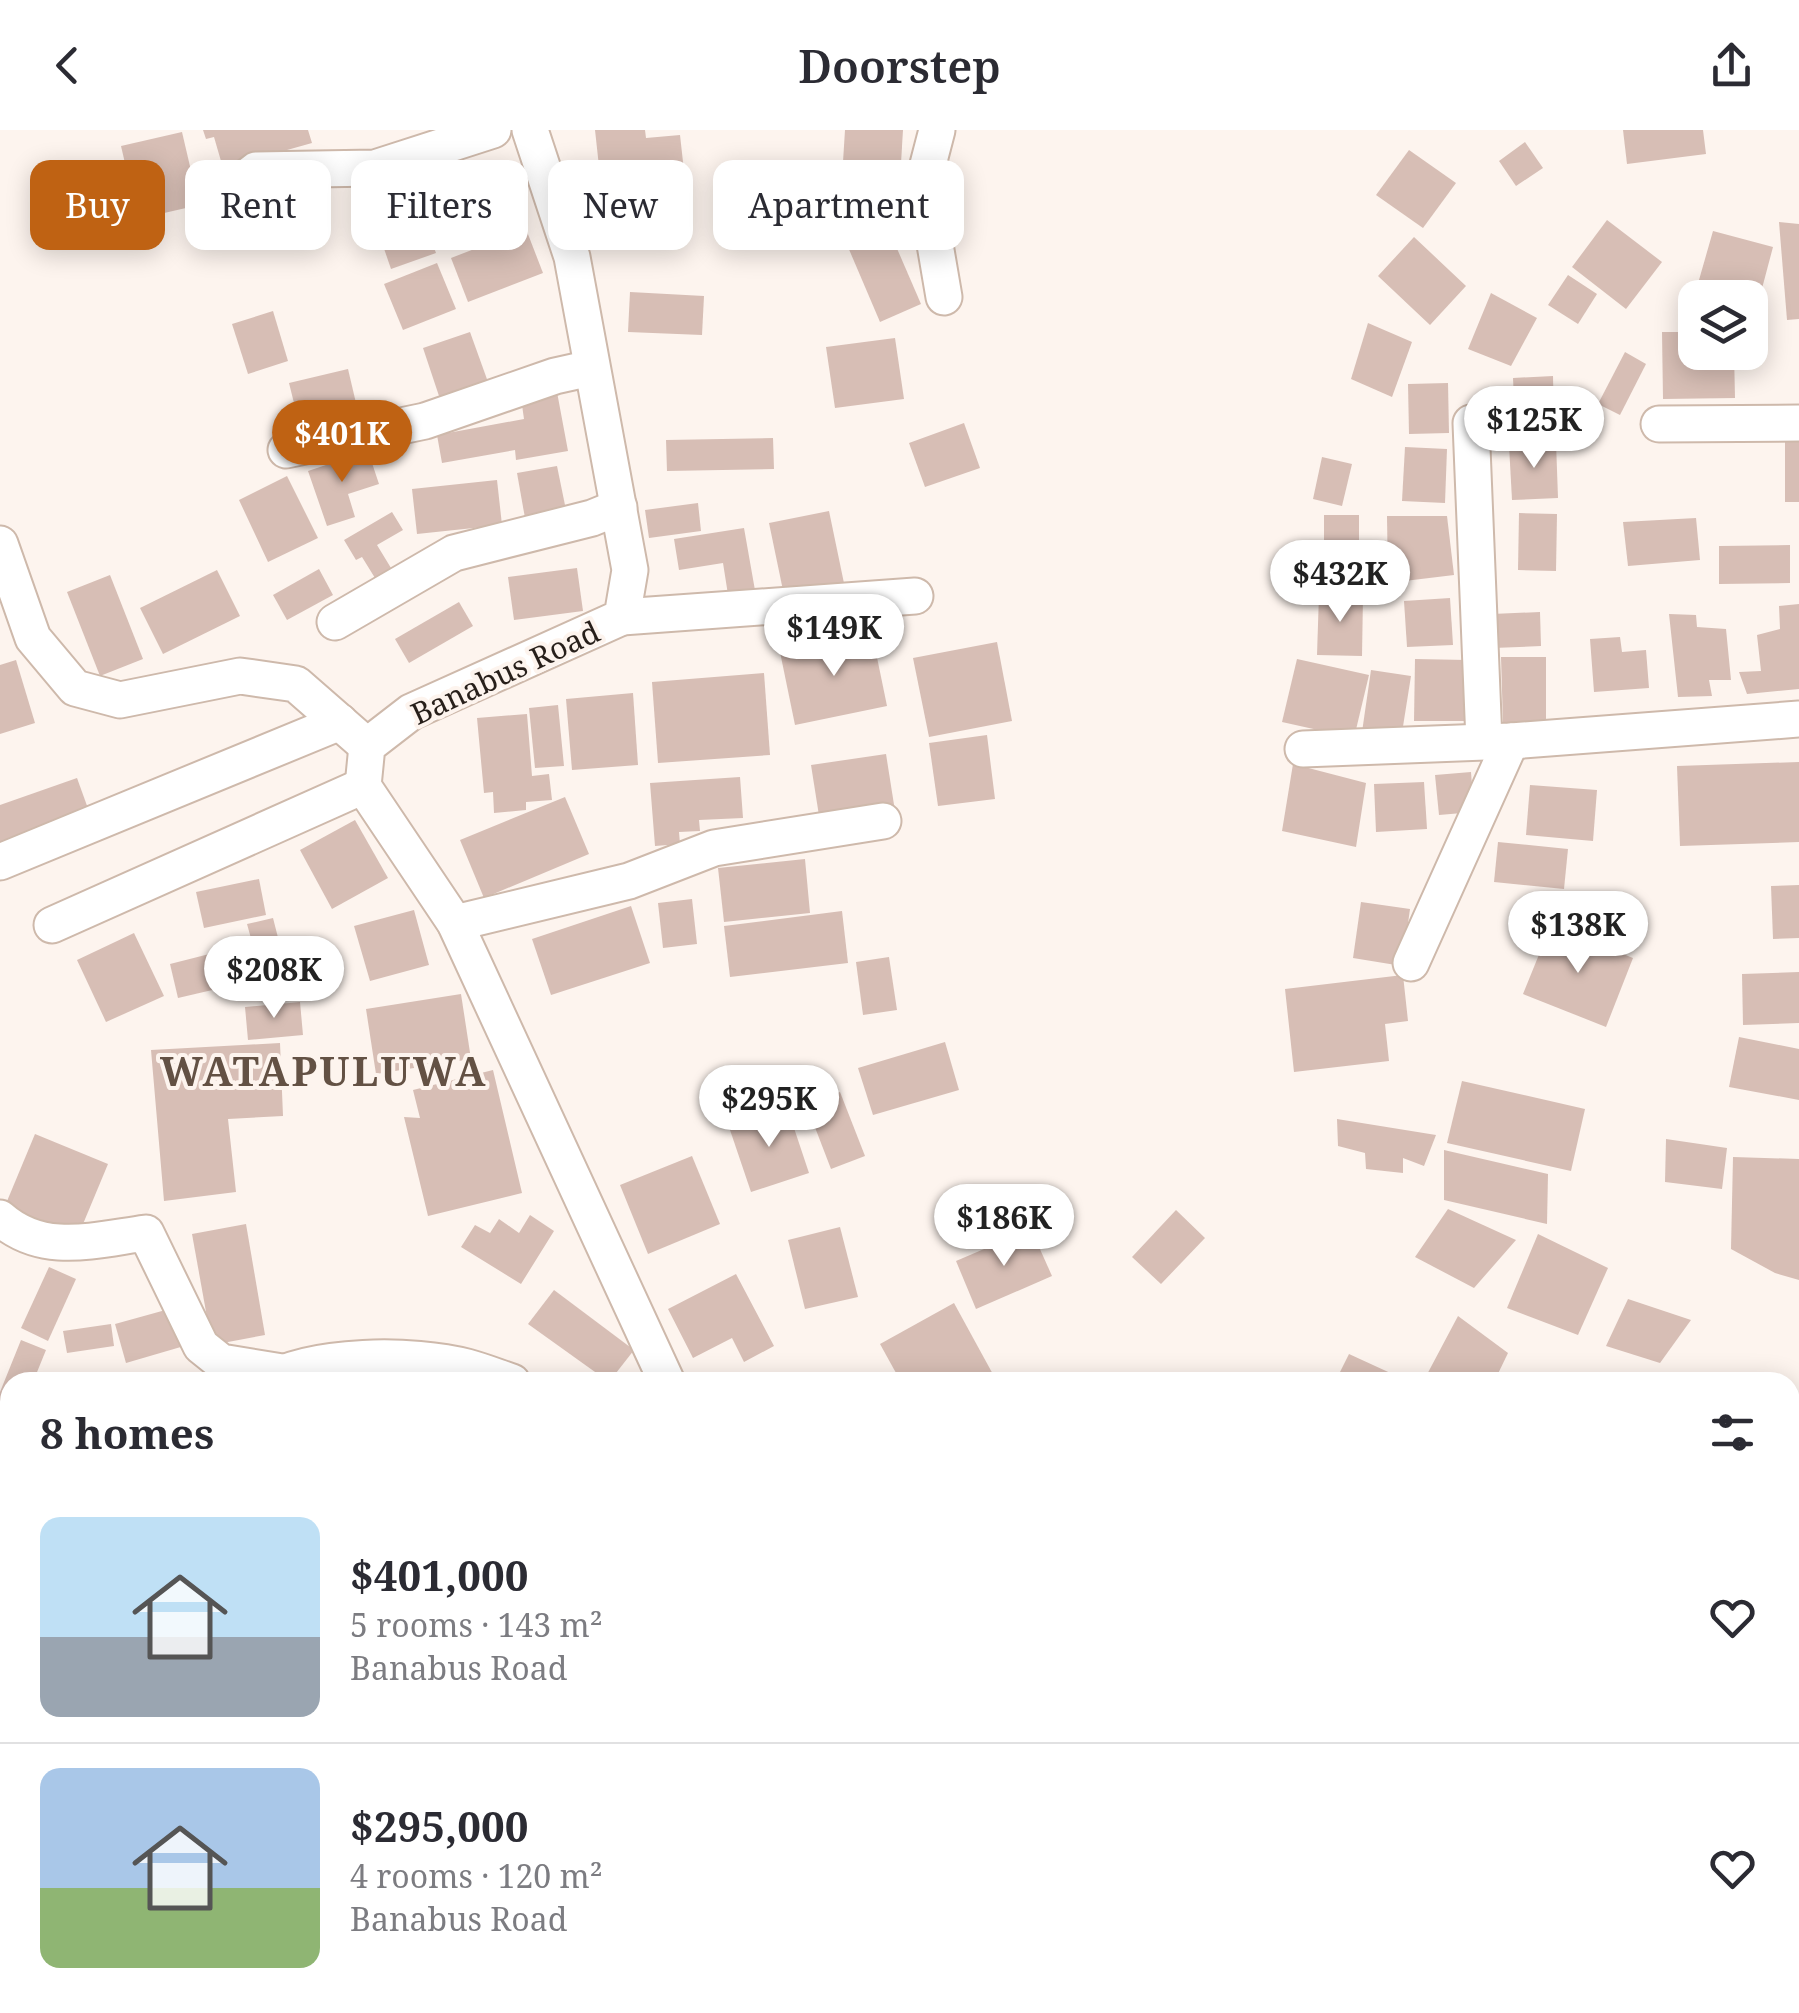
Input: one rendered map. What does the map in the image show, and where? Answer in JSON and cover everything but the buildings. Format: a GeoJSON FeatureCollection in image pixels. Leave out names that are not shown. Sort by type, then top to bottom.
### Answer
{"type":"FeatureCollection","features":[{"type":"Feature","properties":{"kind":"street"},"geometry":{"type":"LineString","coordinates":[[331,169],[375,168],[493,130]]}},
{"type":"Feature","properties":{"kind":"street","name":"Banabus Road"},"geometry":{"type":"LineString","coordinates":[[367,746],[412,712],[622,617],[630,570],[572,258],[530,130]]}},
{"type":"Feature","properties":{"kind":"street"},"geometry":{"type":"LineString","coordinates":[[937,130],[924,180],[944,297]]}},
{"type":"Feature","properties":{"kind":"street"},"geometry":{"type":"LineString","coordinates":[[286,450],[425,420],[556,376],[592,368]]}},
{"type":"Feature","properties":{"kind":"street"},"geometry":{"type":"LineString","coordinates":[[1658,424],[1799,423]]}},
{"type":"Feature","properties":{"kind":"street"},"geometry":{"type":"LineString","coordinates":[[1411,963],[1498,741],[1470,424]]}},
{"type":"Feature","properties":{"kind":"street"},"geometry":{"type":"LineString","coordinates":[[335,622],[454,553],[592,518],[619,507]]}},
{"type":"Feature","properties":{"kind":"street"},"geometry":{"type":"LineString","coordinates":[[0,544],[33,638],[75,688],[120,700],[240,676],[296,684],[367,746],[363,786],[456,923],[662,1372]]}},
{"type":"Feature","properties":{"kind":"street"},"geometry":{"type":"LineString","coordinates":[[622,617],[916,596]]}},
{"type":"Feature","properties":{"kind":"street"},"geometry":{"type":"LineString","coordinates":[[1302,749],[1498,741],[1799,719]]}},
{"type":"Feature","properties":{"kind":"street"},"geometry":{"type":"LineString","coordinates":[[0,862],[340,722]]}},
{"type":"Feature","properties":{"kind":"street"},"geometry":{"type":"LineString","coordinates":[[52,925],[363,786]]}},
{"type":"Feature","properties":{"kind":"street"},"geometry":{"type":"LineString","coordinates":[[456,923],[629,881],[714,848],[882,821]]}},
{"type":"Feature","properties":{"kind":"street"},"geometry":{"type":"LineString","coordinates":[[3,1227],[53,1244],[146,1233],[201,1346],[221,1362],[256,1372]]}},
{"type":"Feature","properties":{"kind":"street"},"geometry":{"type":"LineString","coordinates":[[295,1372],[366,1356],[464,1366],[482,1372]]}},
{"type":"Feature","properties":{"kind":"district","name":"WATAPULUWA"},"geometry":{"type":"Point","coordinates":[324,1070]}}]}
